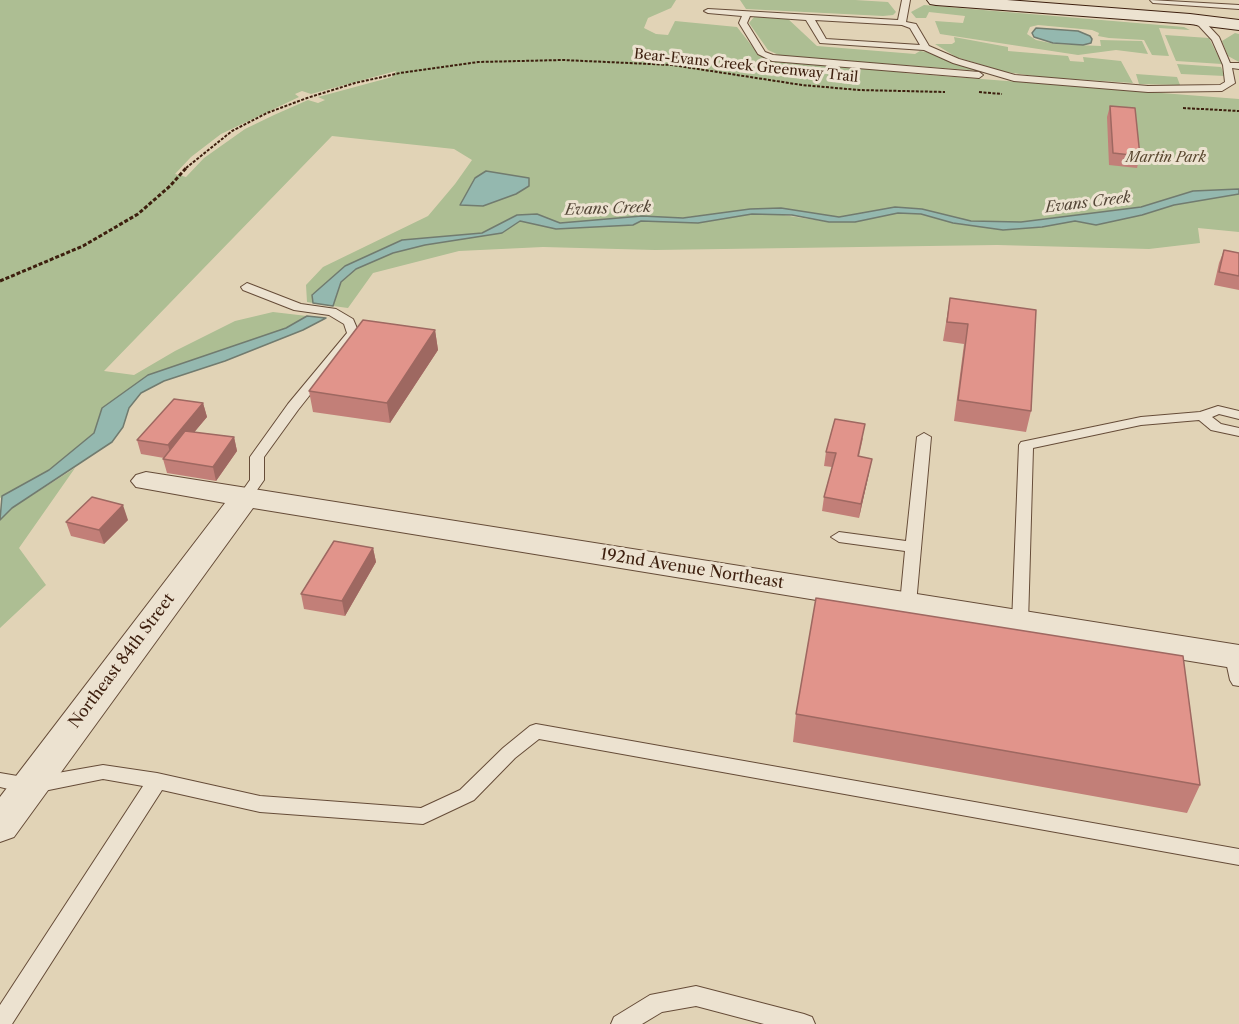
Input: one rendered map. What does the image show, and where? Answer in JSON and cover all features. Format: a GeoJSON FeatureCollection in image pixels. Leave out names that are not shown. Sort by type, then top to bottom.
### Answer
{"type":"FeatureCollection","features":[{"type":"Feature","properties":{"kind":"street"},"geometry":{"type":"LineString","coordinates":[[936,0],[1154,6],[1190,19],[1239,25]]}},
{"type":"Feature","properties":{"kind":"street"},"geometry":{"type":"LineString","coordinates":[[1190,19],[1239,19]]}},
{"type":"Feature","properties":{"kind":"street","name":"192nd Avenue Northeast"},"geometry":{"type":"LineString","coordinates":[[146,481],[908,604],[1237,665]]}},
{"type":"Feature","properties":{"kind":"street","name":"Northeast 84th Street"},"geometry":{"type":"LineString","coordinates":[[0,826],[15,783],[245,497]]}},
{"type":"Feature","properties":{"kind":"lane"},"geometry":{"type":"LineString","coordinates":[[902,23],[906,0]]}},
{"type":"Feature","properties":{"kind":"lane"},"geometry":{"type":"LineString","coordinates":[[1154,6],[1239,7]]}},
{"type":"Feature","properties":{"kind":"lane"},"geometry":{"type":"LineString","coordinates":[[708,11],[902,23],[913,26],[926,48]]}},
{"type":"Feature","properties":{"kind":"lane"},"geometry":{"type":"LineString","coordinates":[[747,13],[743,24],[762,54],[772,58],[1148,89],[1222,88],[1239,93]]}},
{"type":"Feature","properties":{"kind":"lane"},"geometry":{"type":"LineString","coordinates":[[809,17],[824,41],[926,48],[956,61],[1014,78]]}},
{"type":"Feature","properties":{"kind":"lane"},"geometry":{"type":"LineString","coordinates":[[1190,19],[1202,24],[1216,39],[1227,65],[1230,83],[1222,88]]}},
{"type":"Feature","properties":{"kind":"lane"},"geometry":{"type":"LineString","coordinates":[[1227,65],[1239,66]]}},
{"type":"Feature","properties":{"kind":"lane"},"geometry":{"type":"LineString","coordinates":[[245,497],[257,480],[257,457],[353,333],[349,322],[333,312],[298,307],[247,287]]}},
{"type":"Feature","properties":{"kind":"lane"},"geometry":{"type":"LineString","coordinates":[[1020,623],[1026,445],[1141,421],[1202,416],[1218,410],[1239,415]]}},
{"type":"Feature","properties":{"kind":"lane"},"geometry":{"type":"LineString","coordinates":[[1202,416],[1216,427],[1239,432]]}},
{"type":"Feature","properties":{"kind":"lane"},"geometry":{"type":"LineString","coordinates":[[908,604],[924,437]]}},
{"type":"Feature","properties":{"kind":"lane"},"geometry":{"type":"LineString","coordinates":[[840,537],[914,547]]}},
{"type":"Feature","properties":{"kind":"lane"},"geometry":{"type":"LineString","coordinates":[[15,783],[103,772],[157,781],[260,804],[423,816],[467,795],[509,753],[536,731],[1239,857]]}},
{"type":"Feature","properties":{"kind":"lane"},"geometry":{"type":"LineString","coordinates":[[0,1024],[157,781]]}},
{"type":"Feature","properties":{"kind":"lane"},"geometry":{"type":"LineString","coordinates":[[622,1024],[658,1002],[696,996],[804,1024]]}},
{"type":"Feature","properties":{"kind":"path","name":"Bear-Evans Creek Greenway Trail"},"geometry":{"type":"LineString","coordinates":[[0,281],[83,246],[138,214],[170,186],[192,161],[232,131],[267,113],[307,98],[400,73],[478,62],[563,60],[672,65],[802,85],[901,91]]}},
{"type":"Feature","properties":{"kind":"green space","name":"Martin Park"},"geometry":{"type":"Polygon","coordinates":[[[0,0],[676,0],[671,8],[648,18],[644,28],[656,34],[668,35],[675,21],[737,27],[759,55],[772,59],[903,71],[904,73],[1239,99],[1239,232],[1198,228],[1200,243],[1149,249],[997,245],[655,250],[543,247],[459,251],[373,273],[348,308],[333,306],[341,282],[356,269],[393,253],[425,245],[501,233],[520,221],[597,226],[633,225],[641,221],[698,223],[770,213],[829,222],[855,222],[898,213],[921,214],[953,223],[1003,230],[1042,227],[1075,221],[1096,225],[1128,218],[1089,214],[1021,222],[971,221],[922,209],[895,207],[839,217],[781,208],[750,209],[680,218],[642,216],[560,223],[537,214],[517,215],[482,233],[402,240],[380,250],[312,294],[313,303],[307,302],[306,285],[323,267],[428,216],[472,160],[454,149],[332,136],[104,371],[134,375],[175,351],[235,321],[273,312],[307,316],[286,328],[102,408],[94,433],[49,470],[0,498],[0,0]],[[396,71],[311,94],[302,91],[295,94],[299,97],[221,134],[191,157],[175,174],[186,177],[204,158],[245,129],[274,115],[308,100],[318,103],[325,100],[318,97],[392,77],[396,71]]]}},
{"type":"Feature","properties":{"kind":"green space"},"geometry":{"type":"Polygon","coordinates":[[[740,0],[888,2],[896,12],[893,15],[883,16],[746,9],[740,0]]]}},
{"type":"Feature","properties":{"kind":"green space"},"geometry":{"type":"Polygon","coordinates":[[[924,5],[1184,27],[1190,30],[1159,28],[1169,56],[1152,55],[1144,40],[1098,36],[1099,33],[1092,30],[1038,25],[1030,27],[1027,34],[1036,40],[1055,44],[1101,46],[1100,40],[1142,41],[1148,54],[1116,50],[1078,55],[940,34],[935,21],[963,23],[965,16],[929,12],[926,18],[916,18],[911,12],[924,5]]]}},
{"type":"Feature","properties":{"kind":"green space"},"geometry":{"type":"Polygon","coordinates":[[[754,17],[787,18],[817,46],[915,54],[920,51],[982,71],[781,56],[768,50],[749,23],[754,17]]]}},
{"type":"Feature","properties":{"kind":"green space"},"geometry":{"type":"Polygon","coordinates":[[[1235,33],[1239,34],[1239,62],[1228,56],[1222,41],[1235,33]]]}},
{"type":"Feature","properties":{"kind":"green space"},"geometry":{"type":"Polygon","coordinates":[[[1165,35],[1209,38],[1222,64],[1176,61],[1165,35]]]}},
{"type":"Feature","properties":{"kind":"green space"},"geometry":{"type":"Polygon","coordinates":[[[954,37],[1008,47],[1008,51],[1068,56],[1070,61],[1084,62],[1083,57],[1121,61],[1133,83],[1041,77],[1006,72],[956,57],[935,44],[952,44],[955,42],[954,37]]]}},
{"type":"Feature","properties":{"kind":"green space"},"geometry":{"type":"Polygon","coordinates":[[[1177,64],[1221,67],[1225,76],[1181,74],[1177,64]]]}},
{"type":"Feature","properties":{"kind":"green space"},"geometry":{"type":"Polygon","coordinates":[[[1136,74],[1177,77],[1180,85],[1139,84],[1136,74]]]}},
{"type":"Feature","properties":{"kind":"green space"},"geometry":{"type":"Polygon","coordinates":[[[75,468],[19,548],[46,585],[0,628],[0,520],[12,508],[75,468]]]}},
{"type":"Feature","properties":{"kind":"water"},"geometry":{"type":"Polygon","coordinates":[[[1036,28],[1078,31],[1092,39],[1091,43],[1083,45],[1053,43],[1034,37],[1032,33],[1036,28]]]}},
{"type":"Feature","properties":{"kind":"water"},"geometry":{"type":"Polygon","coordinates":[[[486,171],[529,178],[529,186],[516,194],[483,206],[460,205],[475,178],[486,171]]]}},
{"type":"Feature","properties":{"kind":"water"},"geometry":{"type":"Polygon","coordinates":[[[1239,189],[1239,194],[1174,205],[1096,225],[1075,221],[1042,227],[1003,230],[953,223],[921,214],[898,213],[855,222],[829,222],[792,215],[752,214],[698,223],[641,221],[633,225],[556,229],[520,221],[502,233],[425,245],[393,253],[356,269],[341,282],[333,306],[313,303],[312,295],[345,266],[402,240],[482,233],[517,215],[537,214],[560,223],[642,216],[683,218],[750,209],[781,208],[839,217],[895,207],[922,209],[971,221],[1021,222],[1141,207],[1193,191],[1239,189]]]}},
{"type":"Feature","properties":{"kind":"water"},"geometry":{"type":"Polygon","coordinates":[[[307,316],[326,318],[303,330],[225,361],[164,381],[141,393],[129,408],[123,427],[112,442],[12,508],[0,520],[2,496],[49,470],[94,433],[102,408],[148,375],[286,328],[307,316]]]}},
{"type":"Feature","properties":{"kind":"building"},"geometry":{"type":"Polygon","coordinates":[[[1110,106],[1135,108],[1140,156],[1113,153],[1110,106]]]}},
{"type":"Feature","properties":{"kind":"building"},"geometry":{"type":"Polygon","coordinates":[[[1224,250],[1239,253],[1239,276],[1219,272],[1224,250]]]}},
{"type":"Feature","properties":{"kind":"building"},"geometry":{"type":"Polygon","coordinates":[[[950,298],[1036,310],[1031,411],[958,400],[968,324],[947,322],[950,298]]]}},
{"type":"Feature","properties":{"kind":"building"},"geometry":{"type":"Polygon","coordinates":[[[363,320],[435,330],[387,403],[309,391],[363,320]]]}},
{"type":"Feature","properties":{"kind":"building"},"geometry":{"type":"Polygon","coordinates":[[[174,399],[203,403],[168,445],[137,440],[174,399]]]}},
{"type":"Feature","properties":{"kind":"building"},"geometry":{"type":"Polygon","coordinates":[[[835,419],[865,424],[858,456],[872,459],[861,504],[824,497],[836,453],[826,452],[835,419]]]}},
{"type":"Feature","properties":{"kind":"building"},"geometry":{"type":"Polygon","coordinates":[[[185,431],[234,437],[213,467],[163,459],[185,431]]]}},
{"type":"Feature","properties":{"kind":"building"},"geometry":{"type":"Polygon","coordinates":[[[92,497],[123,505],[99,530],[66,522],[92,497]]]}},
{"type":"Feature","properties":{"kind":"building"},"geometry":{"type":"Polygon","coordinates":[[[334,541],[373,548],[342,601],[301,594],[334,541]]]}},
{"type":"Feature","properties":{"kind":"building"},"geometry":{"type":"Polygon","coordinates":[[[816,598],[1183,656],[1200,785],[796,714],[816,598]]]}},
{"type":"Feature","properties":{"kind":"water label","name":"Evans Creek"},"geometry":{"type":"Point","coordinates":[1088,203]}},
{"type":"Feature","properties":{"kind":"water label","name":"Evans Creek"},"geometry":{"type":"Point","coordinates":[608,209]}}]}
